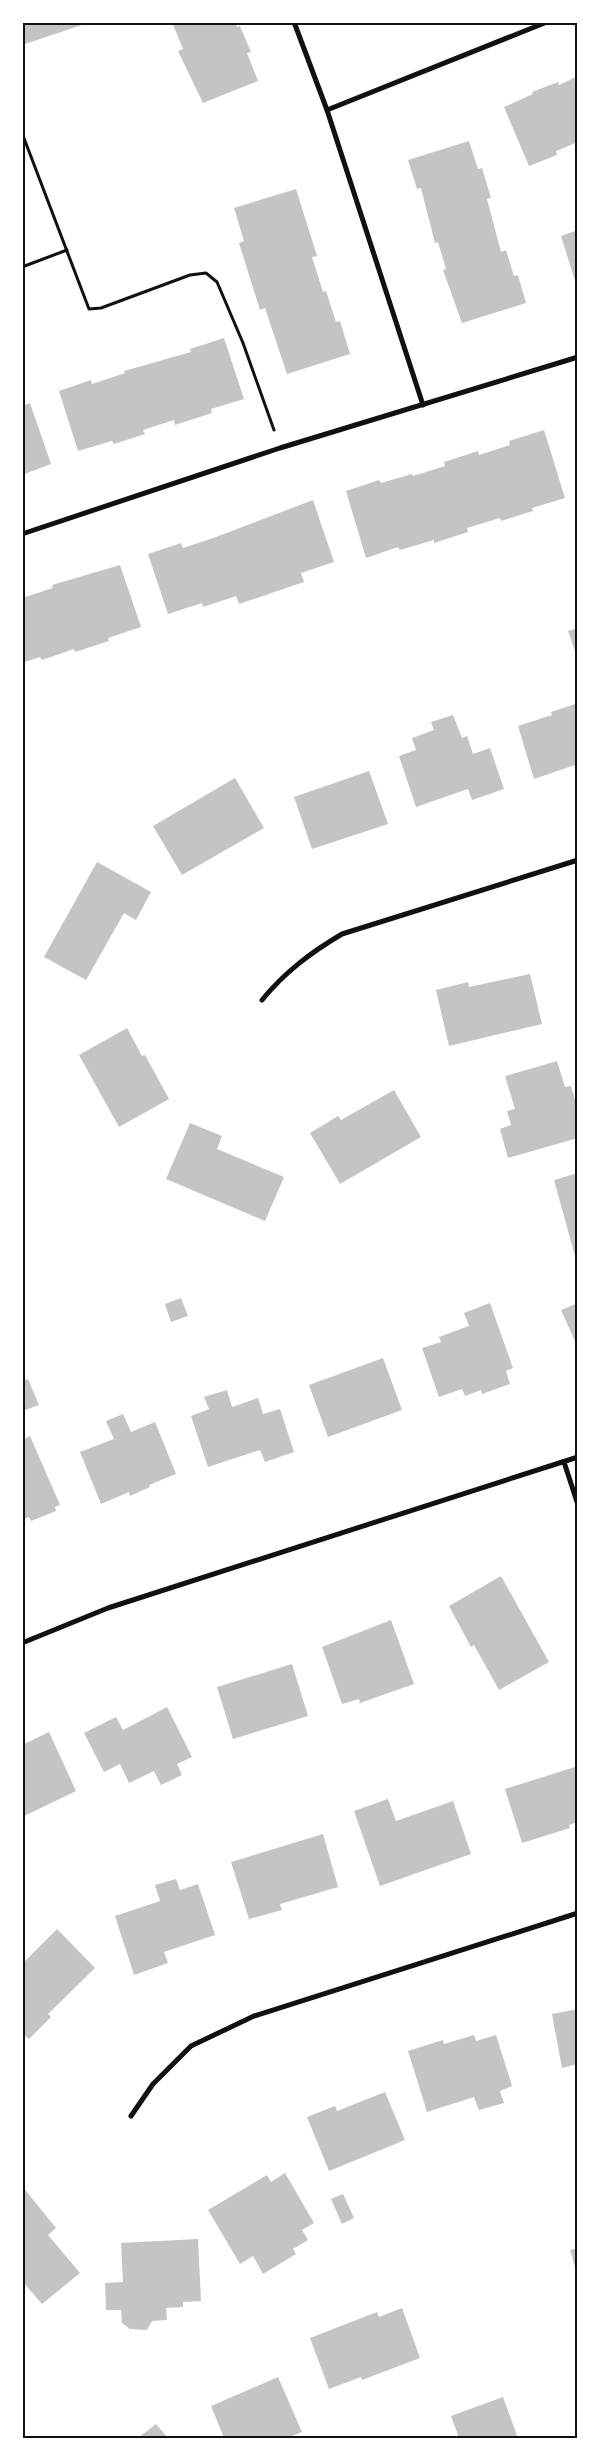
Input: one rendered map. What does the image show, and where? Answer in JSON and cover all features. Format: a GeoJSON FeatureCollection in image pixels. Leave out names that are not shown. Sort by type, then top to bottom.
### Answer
{"type":"FeatureCollection","features":[{"type":"Feature","properties":{"kind":"street"},"geometry":{"type":"LineString","coordinates":[[294,22],[327,110],[423,405]]}},
{"type":"Feature","properties":{"kind":"street"},"geometry":{"type":"LineString","coordinates":[[327,110],[547,22]]}},
{"type":"Feature","properties":{"kind":"street"},"geometry":{"type":"LineString","coordinates":[[22,534],[280,448],[578,356]]}},
{"type":"Feature","properties":{"kind":"street"},"geometry":{"type":"LineString","coordinates":[[262,1000],[278,980],[309,953],[342,934],[578,860]]}},
{"type":"Feature","properties":{"kind":"street"},"geometry":{"type":"LineString","coordinates":[[22,1643],[108,1608],[578,1457]]}},
{"type":"Feature","properties":{"kind":"street"},"geometry":{"type":"LineString","coordinates":[[564,1462],[578,1506]]}},
{"type":"Feature","properties":{"kind":"street"},"geometry":{"type":"LineString","coordinates":[[131,2116],[153,2084],[191,2046],[254,2016],[578,1912]]}},
{"type":"Feature","properties":{"kind":"path"},"geometry":{"type":"LineString","coordinates":[[22,133],[89,309],[101,308],[190,275],[206,273],[217,282],[243,343],[280,448]]}},
{"type":"Feature","properties":{"kind":"path"},"geometry":{"type":"LineString","coordinates":[[22,267],[67,250]]}},
{"type":"Feature","properties":{"kind":"building"},"geometry":{"type":"Polygon","coordinates":[[[22,22],[81,22],[82,25],[25,44],[22,42],[22,22]]]}},
{"type":"Feature","properties":{"kind":"building"},"geometry":{"type":"Polygon","coordinates":[[[172,22],[235,22],[237,27],[240,26],[251,52],[247,53],[258,81],[203,103],[178,51],[183,49],[172,22]]]}},
{"type":"Feature","properties":{"kind":"building"},"geometry":{"type":"Polygon","coordinates":[[[578,76],[578,142],[556,151],[557,155],[529,166],[504,107],[533,94],[532,92],[558,82],[559,85],[578,76]]]}},
{"type":"Feature","properties":{"kind":"building"},"geometry":{"type":"Polygon","coordinates":[[[469,141],[478,169],[482,168],[491,198],[487,199],[501,252],[506,250],[514,276],[518,275],[526,303],[462,323],[443,270],[446,269],[438,242],[435,243],[421,188],[417,189],[408,160],[469,141]]]}},
{"type":"Feature","properties":{"kind":"building"},"geometry":{"type":"Polygon","coordinates":[[[296,189],[317,256],[312,257],[323,292],[326,291],[336,322],[340,321],[350,354],[287,374],[265,308],[260,310],[239,243],[244,241],[234,208],[296,189]]]}},
{"type":"Feature","properties":{"kind":"building"},"geometry":{"type":"Polygon","coordinates":[[[578,230],[578,287],[577,287],[561,236],[578,230]]]}},
{"type":"Feature","properties":{"kind":"building"},"geometry":{"type":"Polygon","coordinates":[[[224,338],[244,399],[211,409],[212,413],[175,425],[174,420],[143,430],[145,434],[114,444],[112,441],[78,451],[59,391],[91,380],[92,384],[125,373],[124,371],[191,352],[190,349],[224,338]]]}},
{"type":"Feature","properties":{"kind":"building"},"geometry":{"type":"Polygon","coordinates":[[[30,403],[51,464],[22,475],[22,406],[30,403]]]}},
{"type":"Feature","properties":{"kind":"building"},"geometry":{"type":"Polygon","coordinates":[[[544,430],[565,498],[532,508],[533,511],[501,521],[500,518],[467,528],[468,532],[434,543],[434,540],[400,550],[398,547],[366,558],[346,491],[379,480],[381,483],[412,474],[413,476],[445,466],[444,462],[478,451],[479,455],[510,445],[509,441],[544,430]]]}},
{"type":"Feature","properties":{"kind":"building"},"geometry":{"type":"Polygon","coordinates":[[[313,500],[334,562],[301,573],[304,582],[239,604],[236,596],[203,607],[202,603],[168,614],[148,554],[181,543],[183,548],[313,500]]]}},
{"type":"Feature","properties":{"kind":"building"},"geometry":{"type":"Polygon","coordinates":[[[120,565],[141,627],[108,638],[109,641],[75,652],[74,649],[42,660],[40,657],[22,663],[22,598],[53,588],[52,585],[120,565]]]}},
{"type":"Feature","properties":{"kind":"building"},"geometry":{"type":"Polygon","coordinates":[[[578,628],[578,651],[575,651],[568,631],[578,628]]]}},
{"type":"Feature","properties":{"kind":"building"},"geometry":{"type":"Polygon","coordinates":[[[578,703],[578,764],[534,779],[518,726],[552,715],[551,712],[578,703]]]}},
{"type":"Feature","properties":{"kind":"building"},"geometry":{"type":"Polygon","coordinates":[[[453,715],[462,738],[467,736],[473,754],[490,748],[504,789],[472,800],[468,789],[416,807],[399,756],[416,750],[412,738],[434,730],[431,722],[453,715]]]}},
{"type":"Feature","properties":{"kind":"building"},"geometry":{"type":"Polygon","coordinates":[[[369,771],[388,824],[312,849],[294,797],[369,771]]]}},
{"type":"Feature","properties":{"kind":"building"},"geometry":{"type":"Polygon","coordinates":[[[235,778],[264,828],[182,875],[153,826],[235,778]]]}},
{"type":"Feature","properties":{"kind":"building"},"geometry":{"type":"Polygon","coordinates":[[[97,862],[151,892],[136,920],[124,913],[86,980],[44,957],[97,862]]]}},
{"type":"Feature","properties":{"kind":"building"},"geometry":{"type":"Polygon","coordinates":[[[530,974],[542,1024],[449,1046],[436,990],[468,982],[469,987],[530,974]]]}},
{"type":"Feature","properties":{"kind":"building"},"geometry":{"type":"Polygon","coordinates":[[[127,1028],[142,1056],[145,1055],[169,1099],[119,1127],[79,1055],[127,1028]]]}},
{"type":"Feature","properties":{"kind":"building"},"geometry":{"type":"Polygon","coordinates":[[[557,1061],[565,1087],[571,1086],[578,1110],[578,1138],[508,1158],[500,1129],[511,1125],[507,1111],[515,1109],[505,1076],[557,1061]]]}},
{"type":"Feature","properties":{"kind":"building"},"geometry":{"type":"Polygon","coordinates":[[[394,1090],[421,1137],[340,1184],[310,1133],[338,1116],[341,1120],[394,1090]]]}},
{"type":"Feature","properties":{"kind":"building"},"geometry":{"type":"Polygon","coordinates":[[[190,1123],[222,1136],[217,1149],[284,1177],[265,1221],[166,1179],[190,1123]]]}},
{"type":"Feature","properties":{"kind":"building"},"geometry":{"type":"Polygon","coordinates":[[[578,1173],[578,1255],[575,1256],[554,1180],[578,1173]]]}},
{"type":"Feature","properties":{"kind":"building"},"geometry":{"type":"Polygon","coordinates":[[[181,1298],[188,1316],[171,1322],[165,1304],[181,1298]]]}},
{"type":"Feature","properties":{"kind":"building"},"geometry":{"type":"Polygon","coordinates":[[[490,1303],[513,1368],[506,1371],[510,1384],[482,1394],[481,1390],[465,1396],[462,1389],[439,1397],[422,1348],[441,1342],[439,1337],[469,1326],[464,1313],[490,1303]]]}},
{"type":"Feature","properties":{"kind":"building"},"geometry":{"type":"Polygon","coordinates":[[[578,1303],[578,1348],[561,1310],[578,1303]]]}},
{"type":"Feature","properties":{"kind":"building"},"geometry":{"type":"Polygon","coordinates":[[[383,1358],[402,1410],[328,1437],[309,1385],[383,1358]]]}},
{"type":"Feature","properties":{"kind":"building"},"geometry":{"type":"Polygon","coordinates":[[[28,1379],[39,1405],[25,1410],[22,1404],[22,1381],[28,1379]]]}},
{"type":"Feature","properties":{"kind":"building"},"geometry":{"type":"Polygon","coordinates":[[[227,1390],[232,1407],[258,1398],[263,1414],[280,1409],[294,1452],[265,1462],[260,1450],[208,1467],[191,1416],[209,1409],[204,1397],[227,1390]]]}},
{"type":"Feature","properties":{"kind":"building"},"geometry":{"type":"Polygon","coordinates":[[[123,1414],[131,1432],[155,1422],[176,1474],[149,1485],[150,1487],[130,1496],[129,1492],[101,1504],[80,1452],[114,1439],[106,1421],[123,1414]]]}},
{"type":"Feature","properties":{"kind":"building"},"geometry":{"type":"Polygon","coordinates":[[[30,1436],[60,1505],[55,1507],[56,1511],[31,1521],[29,1517],[22,1520],[22,1440],[30,1436]]]}},
{"type":"Feature","properties":{"kind":"building"},"geometry":{"type":"Polygon","coordinates":[[[501,1576],[549,1662],[499,1690],[474,1645],[471,1647],[449,1606],[501,1576]]]}},
{"type":"Feature","properties":{"kind":"building"},"geometry":{"type":"Polygon","coordinates":[[[391,1620],[414,1684],[360,1703],[359,1699],[342,1704],[322,1647],[391,1620]]]}},
{"type":"Feature","properties":{"kind":"building"},"geometry":{"type":"Polygon","coordinates":[[[292,1664],[308,1716],[233,1739],[217,1687],[292,1664]]]}},
{"type":"Feature","properties":{"kind":"building"},"geometry":{"type":"Polygon","coordinates":[[[167,1707],[192,1757],[177,1764],[182,1775],[161,1785],[154,1771],[129,1783],[120,1764],[104,1772],[84,1733],[116,1717],[123,1730],[167,1707]]]}},
{"type":"Feature","properties":{"kind":"building"},"geometry":{"type":"Polygon","coordinates":[[[49,1732],[76,1791],[22,1817],[22,1745],[49,1732]]]}},
{"type":"Feature","properties":{"kind":"building"},"geometry":{"type":"Polygon","coordinates":[[[578,1766],[578,1822],[569,1825],[570,1828],[522,1843],[505,1789],[578,1766]]]}},
{"type":"Feature","properties":{"kind":"building"},"geometry":{"type":"Polygon","coordinates":[[[388,1799],[396,1821],[453,1801],[471,1854],[380,1886],[354,1811],[388,1799]]]}},
{"type":"Feature","properties":{"kind":"building"},"geometry":{"type":"Polygon","coordinates":[[[323,1834],[338,1887],[280,1904],[282,1910],[249,1919],[231,1862],[323,1834]]]}},
{"type":"Feature","properties":{"kind":"building"},"geometry":{"type":"Polygon","coordinates":[[[176,1879],[180,1890],[198,1884],[215,1935],[164,1952],[168,1963],[134,1975],[115,1916],[160,1901],[155,1885],[176,1879]]]}},
{"type":"Feature","properties":{"kind":"building"},"geometry":{"type":"Polygon","coordinates":[[[57,1929],[95,1968],[48,2014],[51,2017],[29,2039],[22,2033],[22,1964],[57,1929]]]}},
{"type":"Feature","properties":{"kind":"building"},"geometry":{"type":"Polygon","coordinates":[[[578,2009],[578,2064],[562,2068],[552,2014],[578,2009]]]}},
{"type":"Feature","properties":{"kind":"building"},"geometry":{"type":"Polygon","coordinates":[[[474,2035],[476,2041],[496,2035],[512,2086],[500,2091],[504,2103],[479,2110],[474,2097],[427,2112],[408,2051],[443,2040],[444,2044],[474,2035]]]}},
{"type":"Feature","properties":{"kind":"building"},"geometry":{"type":"Polygon","coordinates":[[[385,2092],[405,2140],[329,2171],[307,2117],[335,2106],[337,2111],[385,2092]]]}},
{"type":"Feature","properties":{"kind":"building"},"geometry":{"type":"Polygon","coordinates":[[[285,2173],[314,2223],[302,2230],[308,2240],[293,2249],[296,2254],[263,2274],[253,2256],[240,2264],[208,2210],[267,2175],[271,2182],[285,2173]]]}},
{"type":"Feature","properties":{"kind":"building"},"geometry":{"type":"Polygon","coordinates":[[[22,2186],[56,2228],[48,2235],[80,2273],[42,2304],[22,2281],[22,2186]]]}},
{"type":"Feature","properties":{"kind":"building"},"geometry":{"type":"Polygon","coordinates":[[[343,2194],[354,2218],[342,2224],[331,2199],[343,2194]]]}},
{"type":"Feature","properties":{"kind":"building"},"geometry":{"type":"Polygon","coordinates":[[[198,2239],[201,2301],[183,2302],[183,2307],[166,2308],[167,2320],[152,2321],[147,2330],[130,2329],[122,2323],[121,2310],[106,2310],[105,2283],[123,2282],[121,2243],[198,2239]]]}},
{"type":"Feature","properties":{"kind":"building"},"geometry":{"type":"Polygon","coordinates":[[[578,2248],[578,2274],[577,2274],[570,2250],[578,2248]]]}},
{"type":"Feature","properties":{"kind":"building"},"geometry":{"type":"Polygon","coordinates":[[[402,2308],[420,2358],[362,2380],[361,2377],[329,2389],[310,2338],[377,2312],[379,2317],[402,2308]]]}},
{"type":"Feature","properties":{"kind":"building"},"geometry":{"type":"Polygon","coordinates":[[[278,2377],[302,2432],[287,2438],[224,2438],[211,2406],[278,2377]]]}},
{"type":"Feature","properties":{"kind":"building"},"geometry":{"type":"Polygon","coordinates":[[[503,2397],[518,2438],[459,2438],[451,2416],[503,2397]]]}},
{"type":"Feature","properties":{"kind":"building"},"geometry":{"type":"Polygon","coordinates":[[[156,2424],[168,2438],[138,2438],[156,2424]]]}}]}
